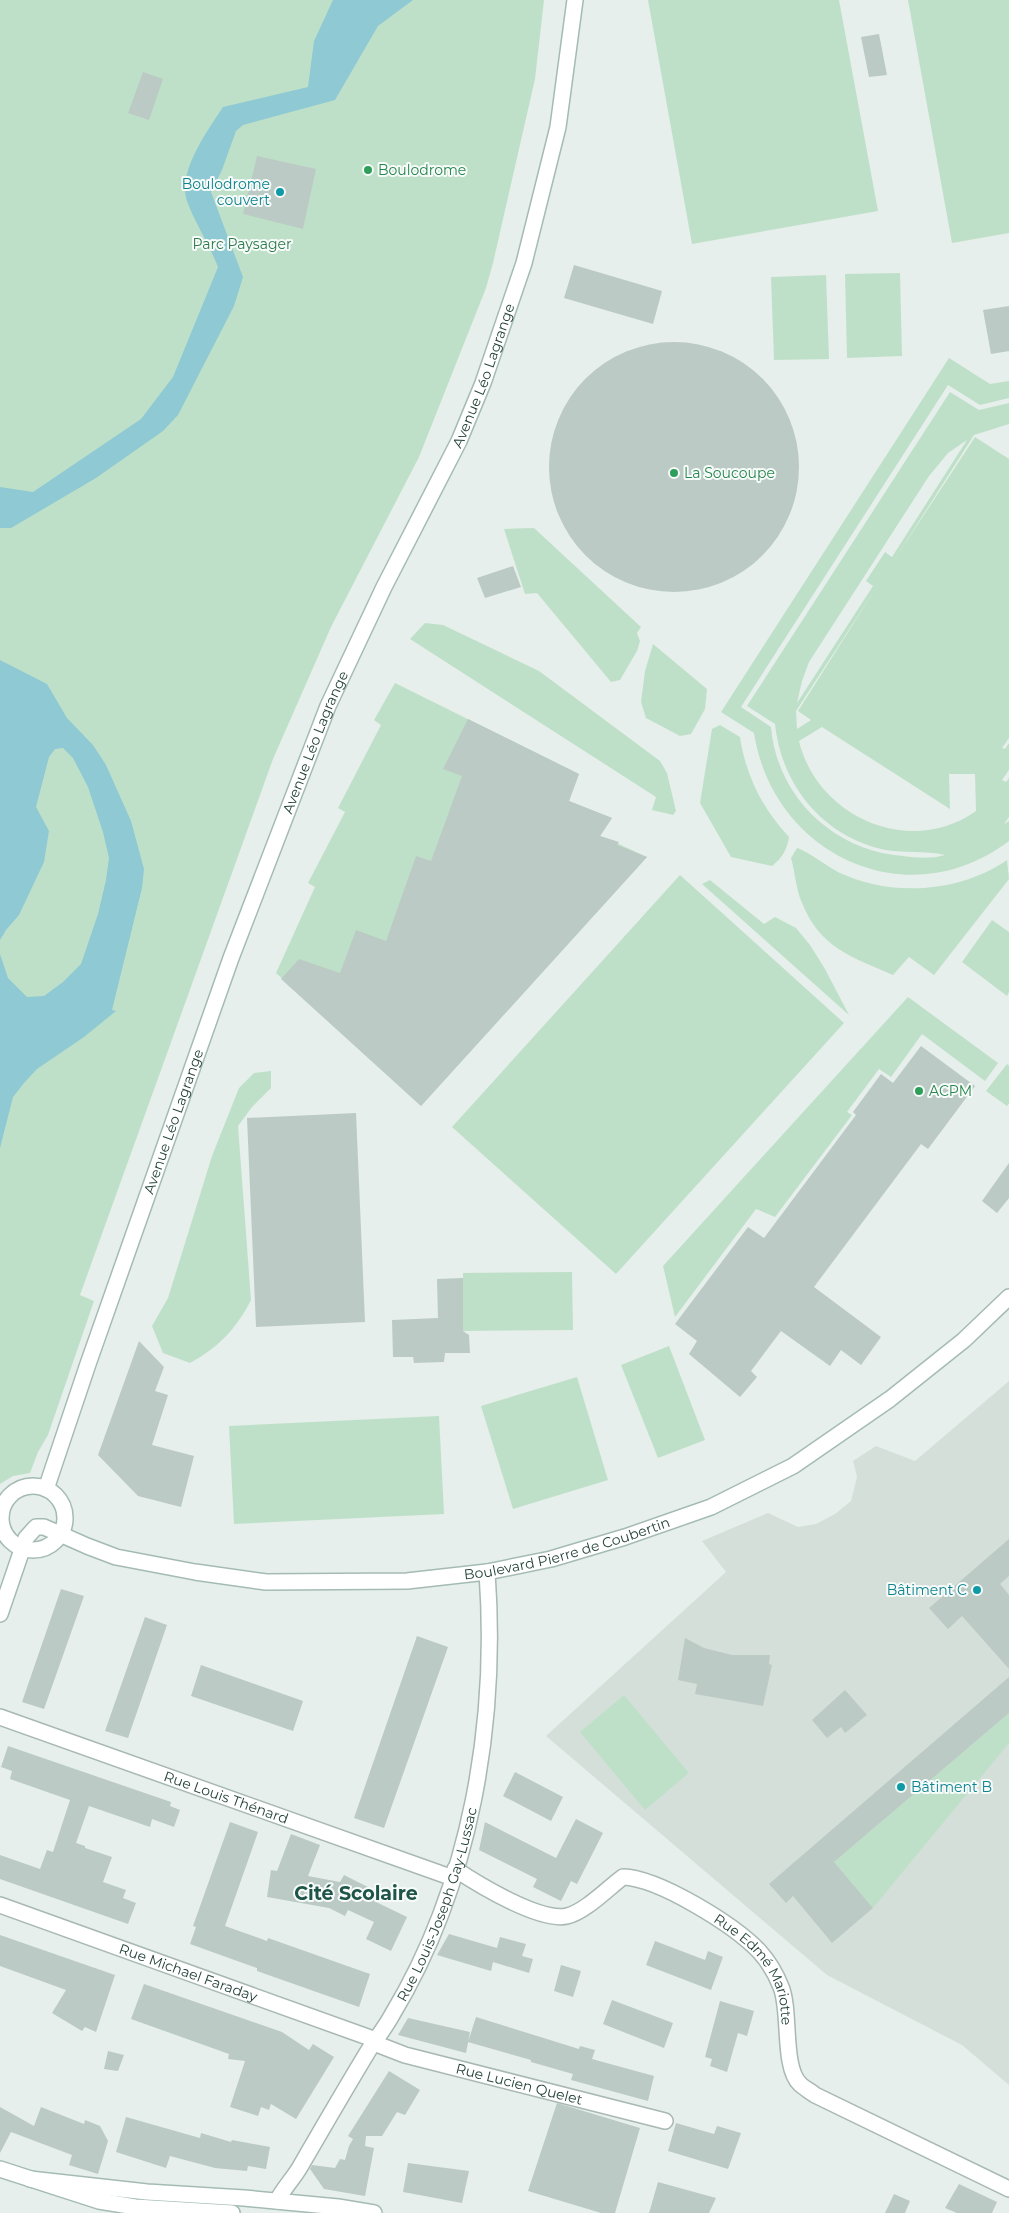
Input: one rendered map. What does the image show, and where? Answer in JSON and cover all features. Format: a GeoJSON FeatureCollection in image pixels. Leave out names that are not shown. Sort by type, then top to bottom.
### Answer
{"type":"FeatureCollection","features":[{"type":"Feature","properties":{"kind":"street","name":"Avenue Léo Lagrange"},"geometry":{"type":"LineString","coordinates":[[46,1489],[107,1309],[231,958],[328,706],[384,587],[459,440],[486,374],[524,263],[558,127],[575,0]]}},
{"type":"Feature","properties":{"kind":"street","name":"Boulevard Pierre de Coubertin"},"geometry":{"type":"LineString","coordinates":[[23,1548],[31,1531],[36,1527],[44,1527],[116,1557],[195,1572],[266,1582],[407,1581],[488,1572],[551,1559],[711,1507],[793,1466],[890,1399],[964,1340],[1009,1297]]}},
{"type":"Feature","properties":{"kind":"street"},"geometry":{"type":"LineString","coordinates":[[36,1486],[46,1489],[55,1494],[62,1503],[65,1519],[60,1535],[53,1543],[44,1548],[34,1550],[23,1548],[15,1544],[4,1532],[1,1515],[8,1498],[16,1491],[36,1486]]}},
{"type":"Feature","properties":{"kind":"street"},"geometry":{"type":"LineString","coordinates":[[0,1614],[23,1548]]}},
{"type":"Feature","properties":{"kind":"street","name":"Rue Louis-Joseph Gay-Lussac"},"geometry":{"type":"LineString","coordinates":[[277,2201],[392,2016],[422,1961],[454,1874],[482,1755],[488,1691],[488,1572]]}},
{"type":"Feature","properties":{"kind":"street","name":"Rue Louis Thénard"},"geometry":{"type":"LineString","coordinates":[[0,1717],[454,1874]]}},
{"type":"Feature","properties":{"kind":"street","name":"Rue Edmé Mariotte"},"geometry":{"type":"LineString","coordinates":[[454,1874],[546,1916],[568,1916],[579,1911],[623,1877],[634,1877],[656,1884],[698,1907],[737,1932],[758,1950],[771,1966],[782,1989],[792,2070],[798,2083],[815,2095],[1009,2189]]}},
{"type":"Feature","properties":{"kind":"street","name":"Rue Michael Faraday"},"geometry":{"type":"LineString","coordinates":[[0,1905],[375,2042]]}},
{"type":"Feature","properties":{"kind":"street","name":"Rue Lucien Quelet"},"geometry":{"type":"LineString","coordinates":[[375,2042],[405,2055],[666,2121]]}},
{"type":"Feature","properties":{"kind":"street"},"geometry":{"type":"LineString","coordinates":[[0,2169],[99,2201],[135,2207],[232,2213]]}},
{"type":"Feature","properties":{"kind":"street"},"geometry":{"type":"LineString","coordinates":[[30,2179],[146,2192],[338,2207],[374,2213]]}},
{"type":"Feature","properties":{"kind":"shaded area"},"geometry":{"type":"Polygon","coordinates":[[[1009,1381],[1009,2085],[962,2045],[827,1975],[546,1736],[726,1572],[702,1541],[768,1513],[798,1527],[816,1524],[835,1514],[851,1501],[857,1477],[853,1461],[876,1446],[915,1461],[1009,1381]]]}},
{"type":"Feature","properties":{"kind":"green space","name":"Parc Paysager"},"geometry":{"type":"Polygon","coordinates":[[[0,0],[544,0],[535,79],[486,288],[419,457],[331,627],[273,759],[80,1295],[94,1301],[48,1435],[38,1452],[30,1473],[13,1476],[0,1484],[0,0]]]}},
{"type":"Feature","properties":{"kind":"green space"},"geometry":{"type":"Polygon","coordinates":[[[648,0],[839,0],[878,211],[692,244],[648,0]]]}},
{"type":"Feature","properties":{"kind":"green space"},"geometry":{"type":"Polygon","coordinates":[[[908,0],[1009,0],[1009,233],[952,243],[908,0]]]}},
{"type":"Feature","properties":{"kind":"green space"},"geometry":{"type":"Polygon","coordinates":[[[900,273],[902,356],[847,358],[845,274],[900,273]]]}},
{"type":"Feature","properties":{"kind":"green space"},"geometry":{"type":"Polygon","coordinates":[[[826,275],[829,359],[774,360],[771,277],[826,275]]]}},
{"type":"Feature","properties":{"kind":"green space"},"geometry":{"type":"Polygon","coordinates":[[[949,358],[990,384],[1009,381],[1009,398],[980,405],[948,385],[741,707],[771,727],[776,752],[784,776],[797,797],[813,816],[832,831],[854,844],[878,852],[919,858],[945,855],[881,849],[860,842],[840,832],[808,804],[796,786],[786,767],[779,746],[775,724],[747,706],[950,392],[979,410],[1009,403],[1009,424],[974,435],[895,559],[975,437],[1009,459],[1009,738],[1002,748],[1005,749],[1009,743],[1009,770],[1002,780],[1006,782],[1009,778],[1009,817],[1004,824],[1009,821],[1009,841],[970,863],[929,874],[889,873],[851,862],[816,841],[788,812],[766,776],[754,733],[721,712],[949,358]],[[967,440],[948,453],[929,476],[809,662],[797,703],[873,586],[866,581],[885,552],[892,557],[967,440]],[[876,588],[796,711],[797,729],[811,720],[798,711],[876,588]],[[822,727],[799,741],[809,768],[825,791],[846,809],[870,822],[896,830],[923,831],[950,825],[976,811],[975,774],[949,774],[950,809],[822,727]]]}},
{"type":"Feature","properties":{"kind":"green space"},"geometry":{"type":"Polygon","coordinates":[[[534,528],[641,627],[637,633],[640,641],[637,651],[620,680],[611,682],[537,593],[525,594],[504,529],[534,528]]]}},
{"type":"Feature","properties":{"kind":"green space"},"geometry":{"type":"Polygon","coordinates":[[[425,623],[443,625],[539,671],[660,761],[667,773],[676,811],[673,815],[652,810],[656,797],[410,639],[425,623]]]}},
{"type":"Feature","properties":{"kind":"green space"},"geometry":{"type":"Polygon","coordinates":[[[653,644],[707,689],[705,709],[691,734],[680,736],[646,718],[641,702],[645,671],[653,644]]]}},
{"type":"Feature","properties":{"kind":"green space"},"geometry":{"type":"Polygon","coordinates":[[[395,683],[579,774],[569,801],[612,818],[600,836],[647,857],[421,1106],[276,973],[315,887],[308,883],[345,812],[338,808],[381,725],[374,720],[395,683]]]}},
{"type":"Feature","properties":{"kind":"green space"},"geometry":{"type":"Polygon","coordinates":[[[720,725],[740,737],[746,765],[757,791],[771,815],[789,837],[784,853],[772,866],[731,857],[700,803],[712,729],[720,725]]]}},
{"type":"Feature","properties":{"kind":"green space"},"geometry":{"type":"Polygon","coordinates":[[[797,848],[840,873],[860,881],[881,886],[925,888],[947,885],[988,871],[1007,860],[1009,879],[934,975],[909,957],[893,975],[839,949],[818,931],[809,918],[798,892],[791,858],[797,848]]]}},
{"type":"Feature","properties":{"kind":"green space"},"geometry":{"type":"Polygon","coordinates":[[[680,875],[844,1023],[616,1274],[452,1127],[680,875]]]}},
{"type":"Feature","properties":{"kind":"green space"},"geometry":{"type":"Polygon","coordinates":[[[710,880],[764,924],[775,917],[796,928],[810,945],[825,969],[849,1015],[702,884],[710,880]]]}},
{"type":"Feature","properties":{"kind":"green space"},"geometry":{"type":"Polygon","coordinates":[[[992,920],[1009,932],[1009,992],[1007,996],[962,962],[992,920]]]}},
{"type":"Feature","properties":{"kind":"green space"},"geometry":{"type":"Polygon","coordinates":[[[908,997],[998,1063],[985,1081],[922,1034],[891,1077],[879,1069],[847,1112],[852,1115],[775,1217],[756,1209],[675,1317],[663,1266],[908,997]]]}},
{"type":"Feature","properties":{"kind":"green space"},"geometry":{"type":"Polygon","coordinates":[[[1007,1064],[1009,1066],[1009,1103],[1007,1106],[986,1091],[1007,1064]]]}},
{"type":"Feature","properties":{"kind":"green space"},"geometry":{"type":"Polygon","coordinates":[[[271,1071],[271,1088],[252,1107],[238,1126],[251,1300],[239,1320],[226,1336],[210,1350],[190,1363],[163,1353],[152,1326],[168,1298],[212,1156],[239,1088],[254,1073],[271,1071]]]}},
{"type":"Feature","properties":{"kind":"green space"},"geometry":{"type":"Polygon","coordinates":[[[572,1272],[573,1330],[463,1331],[463,1273],[572,1272]]]}},
{"type":"Feature","properties":{"kind":"green space"},"geometry":{"type":"Polygon","coordinates":[[[669,1346],[705,1440],[658,1458],[621,1365],[669,1346]]]}},
{"type":"Feature","properties":{"kind":"green space"},"geometry":{"type":"Polygon","coordinates":[[[577,1377],[608,1480],[513,1509],[481,1406],[577,1377]]]}},
{"type":"Feature","properties":{"kind":"green space"},"geometry":{"type":"Polygon","coordinates":[[[439,1416],[444,1514],[234,1524],[229,1426],[439,1416]]]}},
{"type":"Feature","properties":{"kind":"green space"},"geometry":{"type":"Polygon","coordinates":[[[624,1695],[689,1773],[645,1810],[580,1732],[624,1695]]]}},
{"type":"Feature","properties":{"kind":"green space"},"geometry":{"type":"Polygon","coordinates":[[[1009,1713],[1009,1743],[873,1908],[834,1862],[1009,1713]]]}},
{"type":"Feature","properties":{"kind":"water"},"geometry":{"type":"Polygon","coordinates":[[[333,0],[413,0],[378,26],[335,100],[243,125],[236,131],[222,170],[211,192],[243,277],[234,306],[178,415],[163,431],[96,478],[11,528],[0,528],[0,487],[33,492],[141,419],[173,377],[218,267],[187,201],[185,190],[186,177],[190,165],[202,139],[223,107],[308,87],[314,41],[333,0]]]}},
{"type":"Feature","properties":{"kind":"water"},"geometry":{"type":"Polygon","coordinates":[[[0,660],[47,684],[67,718],[93,745],[106,765],[131,821],[144,869],[142,888],[112,1010],[116,1011],[84,1037],[37,1069],[24,1083],[13,1097],[0,1148],[0,954],[8,978],[27,997],[44,996],[63,982],[81,964],[98,914],[109,858],[103,832],[88,787],[73,758],[63,748],[55,749],[49,757],[36,807],[49,831],[44,862],[19,915],[0,940],[0,660]]]}},
{"type":"Feature","properties":{"kind":"building"},"geometry":{"type":"Polygon","coordinates":[[[879,34],[887,75],[869,77],[861,37],[879,34]]]}},
{"type":"Feature","properties":{"kind":"building"},"geometry":{"type":"Polygon","coordinates":[[[143,72],[163,79],[149,120],[128,113],[143,72]]]}},
{"type":"Feature","properties":{"kind":"building","name":"Boulodrome couvert"},"geometry":{"type":"Polygon","coordinates":[[[257,156],[316,169],[303,229],[243,214],[257,156]]]}},
{"type":"Feature","properties":{"kind":"building"},"geometry":{"type":"Polygon","coordinates":[[[574,265],[662,291],[653,324],[564,298],[574,265]]]}},
{"type":"Feature","properties":{"kind":"building"},"geometry":{"type":"Polygon","coordinates":[[[1009,306],[1009,351],[991,354],[983,310],[1009,306]]]}},
{"type":"Feature","properties":{"kind":"building","name":"La Soucoupe"},"geometry":{"type":"Polygon","coordinates":[[[662,342],[686,342],[722,351],[744,363],[763,378],[778,397],[790,419],[797,443],[799,467],[797,491],[790,515],[778,537],[763,556],[744,571],[722,583],[686,592],[662,592],[626,583],[604,571],[585,556],[570,537],[558,515],[549,479],[549,455],[558,419],[570,397],[585,378],[604,363],[626,351],[662,342]]]}},
{"type":"Feature","properties":{"kind":"building"},"geometry":{"type":"Polygon","coordinates":[[[513,566],[521,587],[485,598],[477,578],[513,566]]]}},
{"type":"Feature","properties":{"kind":"building"},"geometry":{"type":"Polygon","coordinates":[[[468,719],[579,774],[569,801],[612,818],[600,836],[619,842],[617,845],[647,857],[421,1106],[281,979],[299,959],[340,973],[356,930],[386,941],[416,856],[431,861],[462,776],[443,769],[468,719]]]}},
{"type":"Feature","properties":{"kind":"building"},"geometry":{"type":"Polygon","coordinates":[[[921,1046],[975,1086],[928,1149],[921,1144],[814,1287],[881,1337],[861,1365],[841,1350],[830,1366],[781,1331],[751,1371],[757,1377],[740,1397],[689,1354],[697,1341],[675,1324],[748,1227],[764,1238],[856,1115],[853,1112],[881,1074],[893,1083],[921,1046]]]}},
{"type":"Feature","properties":{"kind":"building"},"geometry":{"type":"Polygon","coordinates":[[[356,1113],[365,1322],[256,1327],[247,1118],[356,1113]]]}},
{"type":"Feature","properties":{"kind":"building"},"geometry":{"type":"Polygon","coordinates":[[[1009,1163],[1009,1198],[997,1213],[982,1201],[1009,1163]]]}},
{"type":"Feature","properties":{"kind":"building"},"geometry":{"type":"Polygon","coordinates":[[[463,1278],[463,1331],[469,1335],[470,1353],[445,1353],[444,1362],[414,1363],[413,1357],[393,1357],[392,1320],[438,1318],[437,1279],[463,1278]]]}},
{"type":"Feature","properties":{"kind":"building"},"geometry":{"type":"Polygon","coordinates":[[[139,1341],[164,1367],[155,1391],[168,1395],[152,1445],[194,1456],[181,1507],[138,1496],[98,1455],[139,1341]]]}},
{"type":"Feature","properties":{"kind":"building","name":"Bâtiment C"},"geometry":{"type":"Polygon","coordinates":[[[1009,1539],[1009,1576],[1000,1584],[1009,1595],[1009,1669],[962,1616],[948,1629],[929,1608],[1009,1539]]]}},
{"type":"Feature","properties":{"kind":"building"},"geometry":{"type":"Polygon","coordinates":[[[61,1589],[84,1596],[44,1709],[22,1702],[61,1589]]]}},
{"type":"Feature","properties":{"kind":"building"},"geometry":{"type":"Polygon","coordinates":[[[145,1617],[167,1625],[128,1738],[105,1731],[145,1617]]]}},
{"type":"Feature","properties":{"kind":"building"},"geometry":{"type":"Polygon","coordinates":[[[417,1636],[448,1647],[384,1828],[354,1818],[417,1636]]]}},
{"type":"Feature","properties":{"kind":"building"},"geometry":{"type":"Polygon","coordinates":[[[685,1638],[704,1648],[732,1655],[770,1655],[769,1664],[772,1665],[763,1706],[695,1694],[697,1684],[678,1680],[685,1638]]]}},
{"type":"Feature","properties":{"kind":"building"},"geometry":{"type":"Polygon","coordinates":[[[201,1665],[303,1701],[293,1731],[191,1696],[201,1665]]]}},
{"type":"Feature","properties":{"kind":"building","name":"Bâtiment B"},"geometry":{"type":"Polygon","coordinates":[[[1009,1677],[1009,1713],[834,1862],[873,1908],[832,1943],[793,1896],[786,1903],[769,1884],[1009,1677]]]}},
{"type":"Feature","properties":{"kind":"building"},"geometry":{"type":"Polygon","coordinates":[[[845,1690],[867,1715],[845,1733],[841,1727],[827,1738],[812,1720],[845,1690]]]}},
{"type":"Feature","properties":{"kind":"building"},"geometry":{"type":"Polygon","coordinates":[[[8,1746],[171,1802],[170,1806],[180,1810],[174,1827],[152,1819],[150,1827],[89,1806],[76,1843],[112,1857],[103,1882],[126,1890],[123,1898],[136,1903],[128,1924],[0,1879],[0,1855],[40,1869],[47,1850],[53,1852],[70,1800],[10,1779],[12,1771],[1,1767],[8,1746]]]}},
{"type":"Feature","properties":{"kind":"building"},"geometry":{"type":"Polygon","coordinates":[[[515,1772],[563,1797],[551,1821],[503,1796],[515,1772]]]}},
{"type":"Feature","properties":{"kind":"building"},"geometry":{"type":"Polygon","coordinates":[[[576,1819],[603,1833],[577,1884],[571,1881],[561,1901],[533,1887],[537,1879],[479,1850],[485,1822],[556,1858],[576,1819]]]}},
{"type":"Feature","properties":{"kind":"building"},"geometry":{"type":"Polygon","coordinates":[[[230,1822],[258,1832],[225,1926],[267,1941],[268,1938],[370,1974],[359,2007],[257,1971],[257,1968],[190,1944],[196,1927],[193,1926],[230,1822]]]}},
{"type":"Feature","properties":{"kind":"building"},"geometry":{"type":"Polygon","coordinates":[[[291,1834],[320,1845],[308,1876],[340,1882],[344,1875],[378,1892],[374,1901],[407,1917],[391,1951],[366,1939],[374,1922],[348,1910],[345,1916],[329,1908],[267,1897],[271,1870],[277,1871],[291,1834]]]}},
{"type":"Feature","properties":{"kind":"building"},"geometry":{"type":"Polygon","coordinates":[[[449,1934],[497,1948],[500,1937],[526,1944],[522,1956],[533,1959],[529,1973],[493,1962],[491,1971],[437,1955],[449,1934]]]}},
{"type":"Feature","properties":{"kind":"building"},"geometry":{"type":"Polygon","coordinates":[[[0,1935],[115,1975],[96,2032],[85,2027],[82,2031],[52,2013],[66,1990],[0,1966],[0,1935]]]}},
{"type":"Feature","properties":{"kind":"building"},"geometry":{"type":"Polygon","coordinates":[[[655,1941],[705,1960],[708,1951],[723,1957],[711,1990],[646,1965],[655,1941]]]}},
{"type":"Feature","properties":{"kind":"building"},"geometry":{"type":"Polygon","coordinates":[[[561,1965],[581,1971],[573,1997],[554,1991],[561,1965]]]}},
{"type":"Feature","properties":{"kind":"building"},"geometry":{"type":"Polygon","coordinates":[[[144,1984],[282,2032],[309,2050],[313,2044],[334,2057],[296,2119],[271,2104],[269,2110],[261,2107],[258,2116],[230,2107],[245,2061],[228,2059],[229,2054],[131,2019],[144,1984]]]}},
{"type":"Feature","properties":{"kind":"building"},"geometry":{"type":"Polygon","coordinates":[[[612,2000],[673,2023],[664,2048],[603,2024],[612,2000]]]}},
{"type":"Feature","properties":{"kind":"building"},"geometry":{"type":"Polygon","coordinates":[[[720,2001],[754,2011],[747,2036],[738,2033],[727,2072],[710,2066],[712,2059],[705,2057],[720,2001]]]}},
{"type":"Feature","properties":{"kind":"building"},"geometry":{"type":"Polygon","coordinates":[[[476,2017],[579,2049],[580,2046],[595,2050],[592,2059],[654,2076],[648,2101],[571,2080],[573,2074],[468,2042],[476,2017]]]}},
{"type":"Feature","properties":{"kind":"building"},"geometry":{"type":"Polygon","coordinates":[[[408,2018],[470,2032],[466,2053],[398,2035],[408,2018]]]}},
{"type":"Feature","properties":{"kind":"building"},"geometry":{"type":"Polygon","coordinates":[[[108,2051],[124,2055],[118,2071],[104,2069],[108,2051]]]}},
{"type":"Feature","properties":{"kind":"building"},"geometry":{"type":"Polygon","coordinates":[[[389,2071],[420,2090],[405,2115],[397,2112],[382,2136],[366,2136],[365,2146],[374,2148],[365,2196],[324,2189],[310,2169],[312,2165],[335,2168],[340,2159],[345,2160],[353,2139],[348,2136],[389,2071]]]}},
{"type":"Feature","properties":{"kind":"building"},"geometry":{"type":"Polygon","coordinates":[[[557,2103],[640,2128],[615,2213],[601,2213],[528,2191],[557,2103]]]}},
{"type":"Feature","properties":{"kind":"building"},"geometry":{"type":"Polygon","coordinates":[[[0,2107],[34,2126],[41,2107],[84,2124],[85,2120],[100,2126],[108,2141],[98,2174],[69,2165],[72,2155],[11,2132],[0,2153],[0,2107]]]}},
{"type":"Feature","properties":{"kind":"building"},"geometry":{"type":"Polygon","coordinates":[[[126,2117],[200,2138],[201,2133],[231,2142],[232,2140],[270,2147],[266,2169],[248,2166],[247,2171],[215,2168],[170,2156],[166,2168],[116,2152],[126,2117]]]}},
{"type":"Feature","properties":{"kind":"building"},"geometry":{"type":"Polygon","coordinates":[[[676,2123],[714,2134],[717,2126],[741,2133],[728,2169],[668,2151],[676,2123]]]}},
{"type":"Feature","properties":{"kind":"building"},"geometry":{"type":"Polygon","coordinates":[[[408,2163],[469,2171],[462,2203],[403,2192],[408,2163]]]}},
{"type":"Feature","properties":{"kind":"building"},"geometry":{"type":"Polygon","coordinates":[[[658,2182],[716,2198],[709,2213],[649,2213],[658,2182]]]}},
{"type":"Feature","properties":{"kind":"building"},"geometry":{"type":"Polygon","coordinates":[[[959,2184],[997,2202],[992,2213],[957,2213],[945,2208],[959,2184]]]}},
{"type":"Feature","properties":{"kind":"building"},"geometry":{"type":"Polygon","coordinates":[[[894,2194],[910,2201],[905,2213],[885,2213],[894,2194]]]}},
{"type":"Feature","properties":{"kind":"place","name":"Boulodrome"},"geometry":{"type":"Point","coordinates":[368,170]}},
{"type":"Feature","properties":{"kind":"place","name":"Boulodrome couvert"},"geometry":{"type":"Point","coordinates":[280,192]}},
{"type":"Feature","properties":{"kind":"place","name":"La Soucoupe"},"geometry":{"type":"Point","coordinates":[674,473]}},
{"type":"Feature","properties":{"kind":"place","name":"ACPM"},"geometry":{"type":"Point","coordinates":[919,1091]}},
{"type":"Feature","properties":{"kind":"place","name":"Bâtiment C"},"geometry":{"type":"Point","coordinates":[977,1590]}},
{"type":"Feature","properties":{"kind":"place","name":"Bâtiment B"},"geometry":{"type":"Point","coordinates":[901,1787]}},
{"type":"Feature","properties":{"kind":"district","name":"Cité Scolaire"},"geometry":{"type":"Point","coordinates":[356,1893]}}]}
